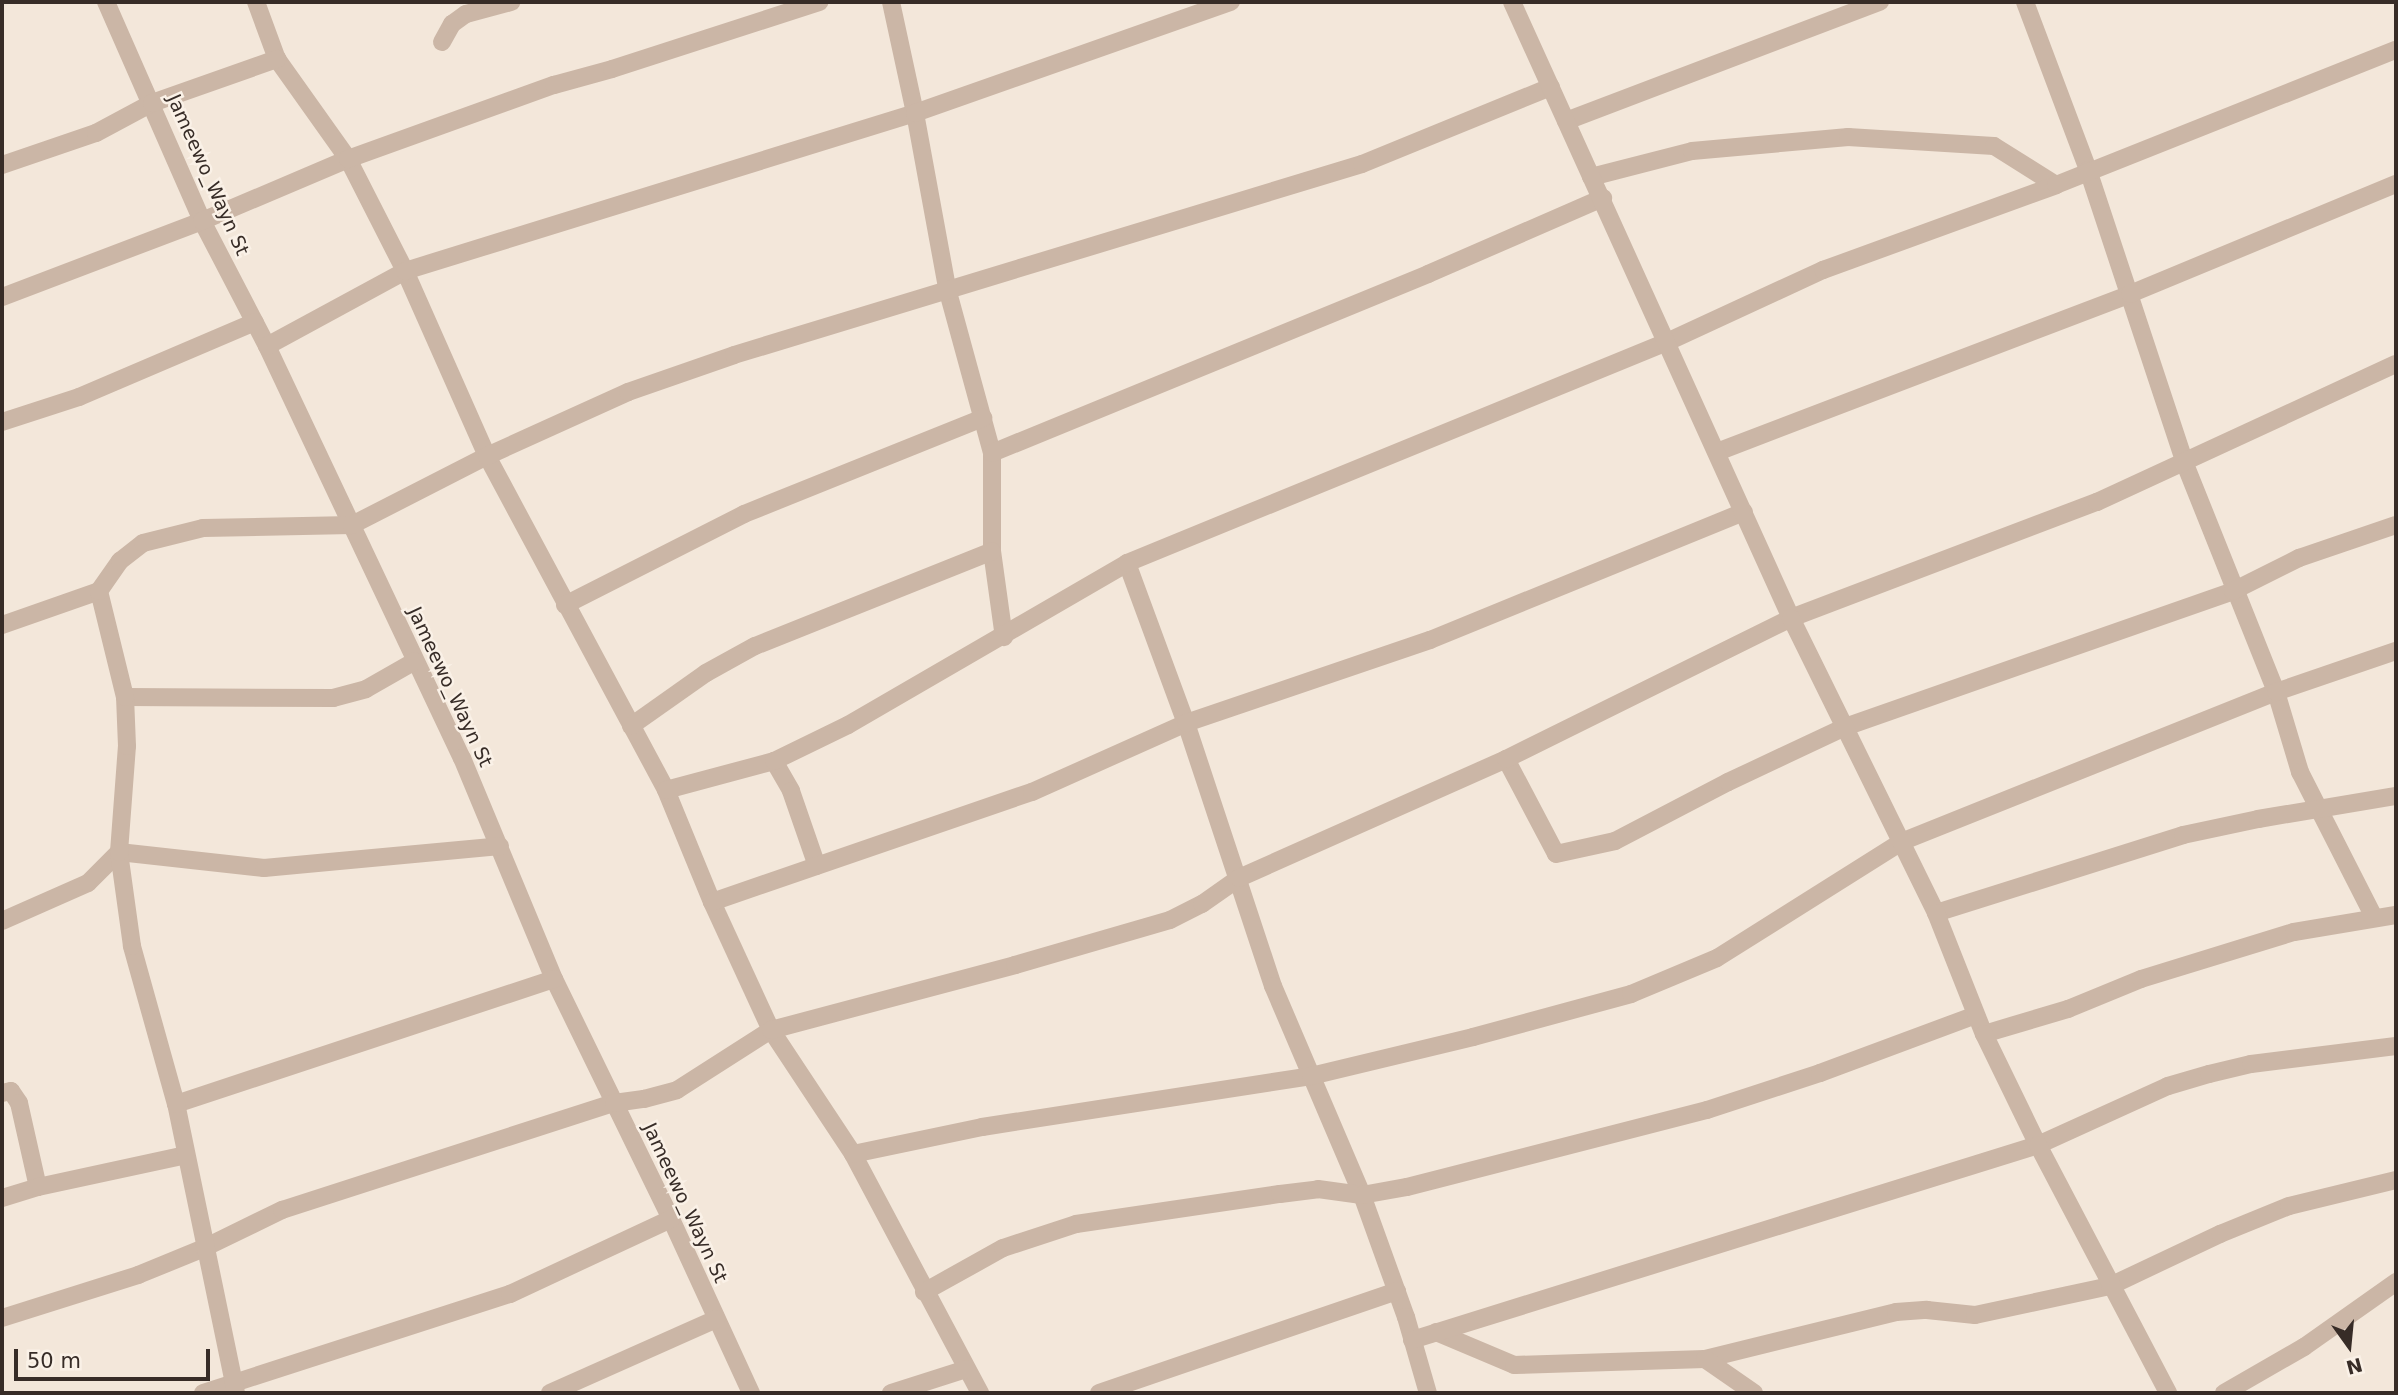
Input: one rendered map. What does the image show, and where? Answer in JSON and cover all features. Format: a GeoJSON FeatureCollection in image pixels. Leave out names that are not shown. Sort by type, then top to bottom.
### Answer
{"type":"FeatureCollection","features":[{"type":"Feature","properties":{"kind":"street","name":"Jameewo_Wayn St"},"geometry":{"type":"LineString","coordinates":[[106,2],[202,221],[267,346],[352,525],[500,846],[554,979],[671,1219],[751,1393]]}},
{"type":"Feature","properties":{"kind":"street"},"geometry":{"type":"LineString","coordinates":[[256,2],[277,59],[348,159],[405,271],[487,456],[666,790],[712,902],[771,1030],[853,1154],[980,1393]]}},
{"type":"Feature","properties":{"kind":"street"},"geometry":{"type":"LineString","coordinates":[[442,42],[452,24],[466,14],[511,2]]}},
{"type":"Feature","properties":{"kind":"street"},"geometry":{"type":"LineString","coordinates":[[2,297],[202,221],[348,159],[554,85],[819,2]]}},
{"type":"Feature","properties":{"kind":"street"},"geometry":{"type":"LineString","coordinates":[[891,2],[915,113],[948,292],[992,453],[992,551],[1004,637]]}},
{"type":"Feature","properties":{"kind":"street"},"geometry":{"type":"LineString","coordinates":[[267,346],[405,271],[915,113],[1231,2]]}},
{"type":"Feature","properties":{"kind":"street"},"geometry":{"type":"LineString","coordinates":[[1512,2],[1791,618],[1936,913],[1984,1034],[2110,1286],[2168,1393]]}},
{"type":"Feature","properties":{"kind":"street"},"geometry":{"type":"LineString","coordinates":[[1566,121],[1880,2]]}},
{"type":"Feature","properties":{"kind":"street"},"geometry":{"type":"LineString","coordinates":[[2025,2],[2088,170],[2185,464],[2233,591],[2276,692],[2300,772],[2374,917]]}},
{"type":"Feature","properties":{"kind":"street"},"geometry":{"type":"LineString","coordinates":[[666,790],[774,761],[848,726],[908,688],[1004,637],[1127,563],[1667,342],[1823,270],[2056,185],[2088,170],[2396,50]]}},
{"type":"Feature","properties":{"kind":"street"},"geometry":{"type":"LineString","coordinates":[[2,165],[96,133],[152,103],[277,59]]}},
{"type":"Feature","properties":{"kind":"street"},"geometry":{"type":"LineString","coordinates":[[2,625],[99,591],[120,561],[144,543],[203,528],[352,525],[487,456],[628,392],[734,355],[1362,164],[1551,87]]}},
{"type":"Feature","properties":{"kind":"street"},"geometry":{"type":"LineString","coordinates":[[1591,177],[1692,151],[1848,137],[1987,144],[2056,185]]}},
{"type":"Feature","properties":{"kind":"street"},"geometry":{"type":"LineString","coordinates":[[1717,452],[2130,294],[2396,184]]}},
{"type":"Feature","properties":{"kind":"street"},"geometry":{"type":"LineString","coordinates":[[992,453],[1428,274],[1603,198]]}},
{"type":"Feature","properties":{"kind":"street"},"geometry":{"type":"LineString","coordinates":[[2,422],[79,397],[255,322]]}},
{"type":"Feature","properties":{"kind":"street"},"geometry":{"type":"LineString","coordinates":[[2,1318],[138,1275],[204,1248],[282,1210],[614,1103],[644,1099],[677,1090],[771,1030],[1015,965],[1170,920],[1202,904],[1239,878],[1506,759],[1791,618],[2097,502],[2185,464],[2396,364]]}},
{"type":"Feature","properties":{"kind":"street"},"geometry":{"type":"LineString","coordinates":[[565,605],[744,514],[983,418]]}},
{"type":"Feature","properties":{"kind":"street"},"geometry":{"type":"LineString","coordinates":[[712,902],[1032,792],[1186,723],[1430,640],[1744,512]]}},
{"type":"Feature","properties":{"kind":"street"},"geometry":{"type":"LineString","coordinates":[[1506,759],[1556,854],[1615,841],[1728,782],[1845,727],[2233,591],[2299,558],[2396,525]]}},
{"type":"Feature","properties":{"kind":"street"},"geometry":{"type":"LineString","coordinates":[[632,726],[706,673],[755,646],[992,551]]}},
{"type":"Feature","properties":{"kind":"street"},"geometry":{"type":"LineString","coordinates":[[1127,563],[1186,723],[1273,986],[1362,1195],[1397,1291],[1428,1393]]}},
{"type":"Feature","properties":{"kind":"street"},"geometry":{"type":"LineString","coordinates":[[99,591],[125,696],[127,746],[119,852],[132,946],[176,1104],[235,1388]]}},
{"type":"Feature","properties":{"kind":"street"},"geometry":{"type":"LineString","coordinates":[[853,1154],[982,1126],[1311,1076],[1473,1037],[1631,994],[1717,958],[1901,842],[2276,692],[2396,651]]}},
{"type":"Feature","properties":{"kind":"street"},"geometry":{"type":"LineString","coordinates":[[125,696],[332,698],[366,689],[415,661]]}},
{"type":"Feature","properties":{"kind":"street"},"geometry":{"type":"LineString","coordinates":[[774,761],[791,791],[817,866]]}},
{"type":"Feature","properties":{"kind":"street"},"geometry":{"type":"LineString","coordinates":[[1936,913],[2183,835],[2258,819],[2396,796]]}},
{"type":"Feature","properties":{"kind":"street"},"geometry":{"type":"LineString","coordinates":[[119,852],[264,868],[500,846]]}},
{"type":"Feature","properties":{"kind":"street"},"geometry":{"type":"LineString","coordinates":[[2,921],[88,883],[119,852]]}},
{"type":"Feature","properties":{"kind":"street"},"geometry":{"type":"LineString","coordinates":[[1984,1034],[2068,1009],[2141,979],[2282,936],[2396,915]]}},
{"type":"Feature","properties":{"kind":"street"},"geometry":{"type":"LineString","coordinates":[[176,1104],[554,979]]}},
{"type":"Feature","properties":{"kind":"street"},"geometry":{"type":"LineString","coordinates":[[924,1292],[1003,1248],[1076,1224],[1318,1189],[1362,1195],[1575,1146],[1707,1110],[1820,1073],[1976,1014]]}},
{"type":"Feature","properties":{"kind":"street"},"geometry":{"type":"LineString","coordinates":[[1412,1340],[2038,1145],[2168,1086],[2251,1064],[2396,1046]]}},
{"type":"Feature","properties":{"kind":"street"},"geometry":{"type":"LineString","coordinates":[[2,1093],[11,1091],[19,1103],[38,1187]]}},
{"type":"Feature","properties":{"kind":"street"},"geometry":{"type":"LineString","coordinates":[[2,1198],[38,1187],[186,1156]]}},
{"type":"Feature","properties":{"kind":"street"},"geometry":{"type":"LineString","coordinates":[[1436,1332],[1514,1365],[1705,1359],[1896,1312],[1927,1310],[1975,1315],[2110,1286],[2220,1234],[2289,1206],[2396,1180]]}},
{"type":"Feature","properties":{"kind":"street"},"geometry":{"type":"LineString","coordinates":[[203,1393],[235,1388],[510,1294],[671,1219]]}},
{"type":"Feature","properties":{"kind":"street"},"geometry":{"type":"LineString","coordinates":[[2224,1393],[2304,1347],[2396,1282]]}},
{"type":"Feature","properties":{"kind":"street"},"geometry":{"type":"LineString","coordinates":[[1099,1393],[1397,1291]]}},
{"type":"Feature","properties":{"kind":"street"},"geometry":{"type":"LineString","coordinates":[[550,1393],[716,1319]]}},
{"type":"Feature","properties":{"kind":"street"},"geometry":{"type":"LineString","coordinates":[[1705,1359],[1754,1393]]}},
{"type":"Feature","properties":{"kind":"street"},"geometry":{"type":"LineString","coordinates":[[891,1393],[966,1369]]}}]}
